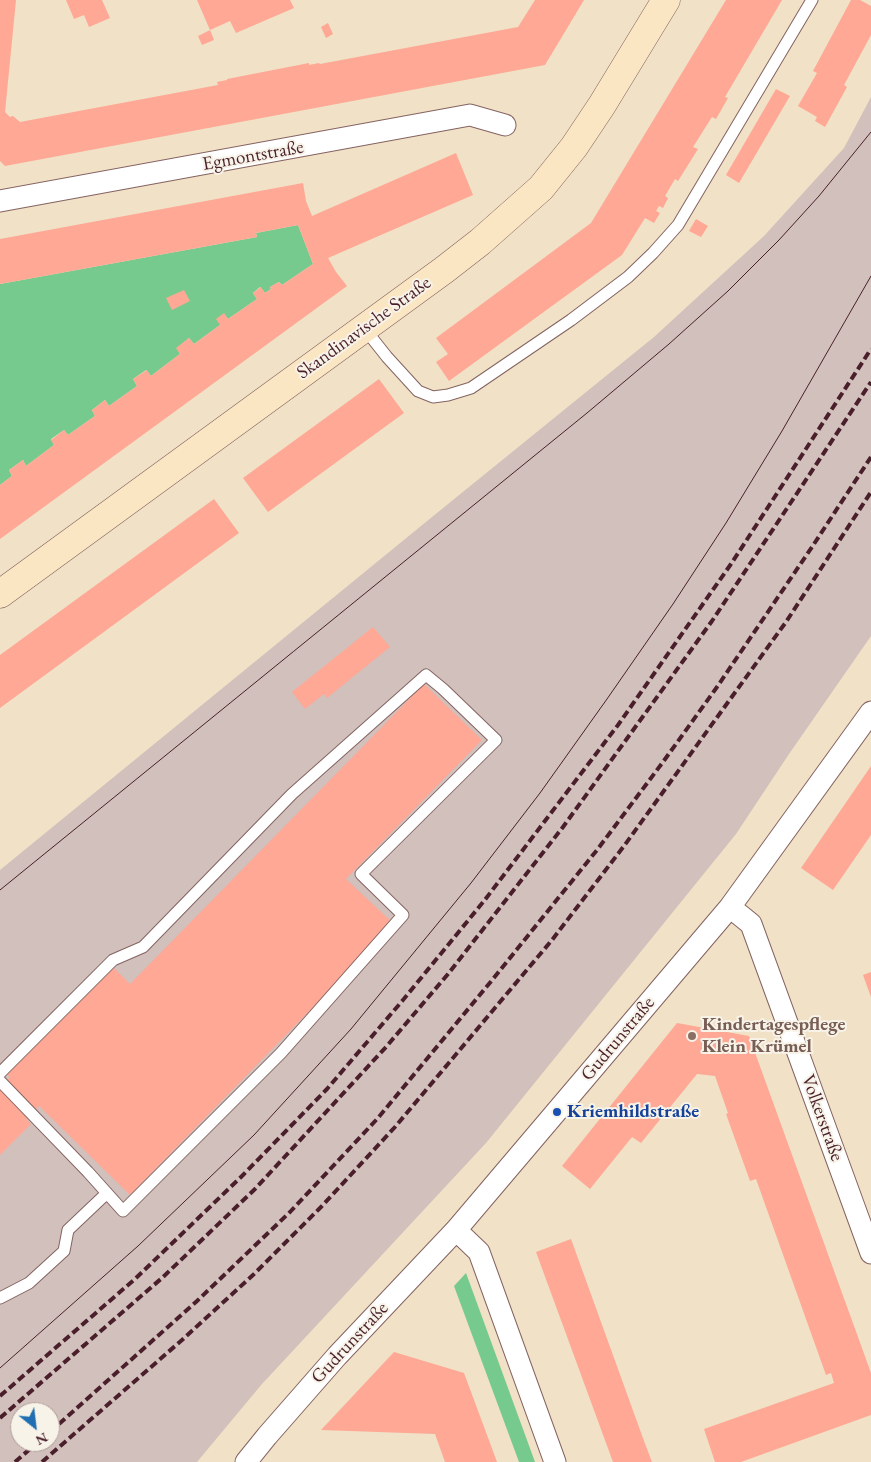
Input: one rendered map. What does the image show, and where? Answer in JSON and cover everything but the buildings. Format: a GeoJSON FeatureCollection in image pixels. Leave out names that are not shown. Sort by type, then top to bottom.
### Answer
{"type":"FeatureCollection","features":[{"type":"Feature","properties":{"kind":"street","name":"Skandinavische Straße"},"geometry":{"type":"LineString","coordinates":[[0,594],[480,242],[541,188],[579,140],[666,0]]}},
{"type":"Feature","properties":{"kind":"street","name":"Egmontstraße"},"geometry":{"type":"LineString","coordinates":[[0,201],[470,115],[505,125]]}},
{"type":"Feature","properties":{"kind":"street","name":"Gudrunstraße"},"geometry":{"type":"LineString","coordinates":[[246,1462],[336,1356],[456,1230],[730,907],[871,712]]}},
{"type":"Feature","properties":{"kind":"street","name":"Volkerstraße"},"geometry":{"type":"LineString","coordinates":[[730,907],[751,924],[871,1253]]}},
{"type":"Feature","properties":{"kind":"street"},"geometry":{"type":"LineString","coordinates":[[456,1230],[479,1252],[554,1462]]}},
{"type":"Feature","properties":{"kind":"lane"},"geometry":{"type":"LineString","coordinates":[[364,328],[418,391],[433,397],[448,395],[471,388],[571,320],[628,277],[678,225],[812,0]]}},
{"type":"Feature","properties":{"kind":"lane"},"geometry":{"type":"LineString","coordinates":[[0,1073],[113,960],[143,947],[292,794],[426,675],[450,695],[496,740],[361,874],[403,916],[282,1053],[123,1211],[0,1081]]}},
{"type":"Feature","properties":{"kind":"lane"},"geometry":{"type":"LineString","coordinates":[[0,1298],[29,1284],[64,1251],[68,1230],[107,1193]]}},
{"type":"Feature","properties":{"kind":"shaded area"},"geometry":{"type":"Polygon","coordinates":[[[871,97],[871,636],[736,834],[486,1143],[262,1384],[197,1462],[0,1462],[0,870],[654,337],[764,236],[844,148],[871,97]]]}},
{"type":"Feature","properties":{"kind":"green space"},"geometry":{"type":"Polygon","coordinates":[[[298,225],[313,264],[282,285],[279,282],[270,287],[271,289],[265,293],[260,287],[253,293],[257,299],[228,319],[224,314],[220,325],[194,344],[189,338],[177,348],[180,354],[151,376],[146,370],[133,379],[137,386],[109,406],[105,400],[92,410],[95,416],[68,435],[64,430],[51,439],[54,445],[26,466],[23,460],[9,470],[12,476],[0,485],[0,284],[257,237],[256,233],[298,225]]]}},
{"type":"Feature","properties":{"kind":"green space"},"geometry":{"type":"Polygon","coordinates":[[[466,1273],[535,1462],[519,1462],[454,1286],[466,1273]]]}},
{"type":"Feature","properties":{"kind":"tram line"},"geometry":{"type":"LineString","coordinates":[[0,890],[587,413],[669,344],[728,291],[779,240],[819,196],[871,132]]}},
{"type":"Feature","properties":{"kind":"tram line"},"geometry":{"type":"LineString","coordinates":[[0,1368],[138,1246],[254,1135],[351,1029],[471,883],[540,793],[673,604],[726,523],[782,431],[871,276]]}},
{"type":"Feature","properties":{"kind":"railway"},"geometry":{"type":"LineString","coordinates":[[0,1396],[135,1279],[242,1176],[327,1089],[403,1000],[484,901],[618,725],[731,564],[871,349]]}},
{"type":"Feature","properties":{"kind":"railway"},"geometry":{"type":"LineString","coordinates":[[0,1418],[162,1278],[255,1189],[386,1047],[448,974],[563,827],[712,621],[871,382]]}},
{"type":"Feature","properties":{"kind":"railway"},"geometry":{"type":"LineString","coordinates":[[60,1423],[197,1301],[290,1212],[378,1118],[597,850],[663,762],[717,687],[871,457]]}},
{"type":"Feature","properties":{"kind":"railway"},"geometry":{"type":"LineString","coordinates":[[42,1462],[182,1340],[253,1275],[321,1207],[395,1127],[552,940],[624,846],[786,622],[871,492]]}},
{"type":"Feature","properties":{"kind":"railway"},"geometry":{"type":"LineString","coordinates":[[15,1462],[26,1452]]}},
{"type":"Feature","properties":{"kind":"place","name":"Kindertagespflege Klein Krümel"},"geometry":{"type":"Point","coordinates":[692,1036]}},
{"type":"Feature","properties":{"kind":"place","name":"Kriemhildstraße"},"geometry":{"type":"Point","coordinates":[557,1112]}}]}
